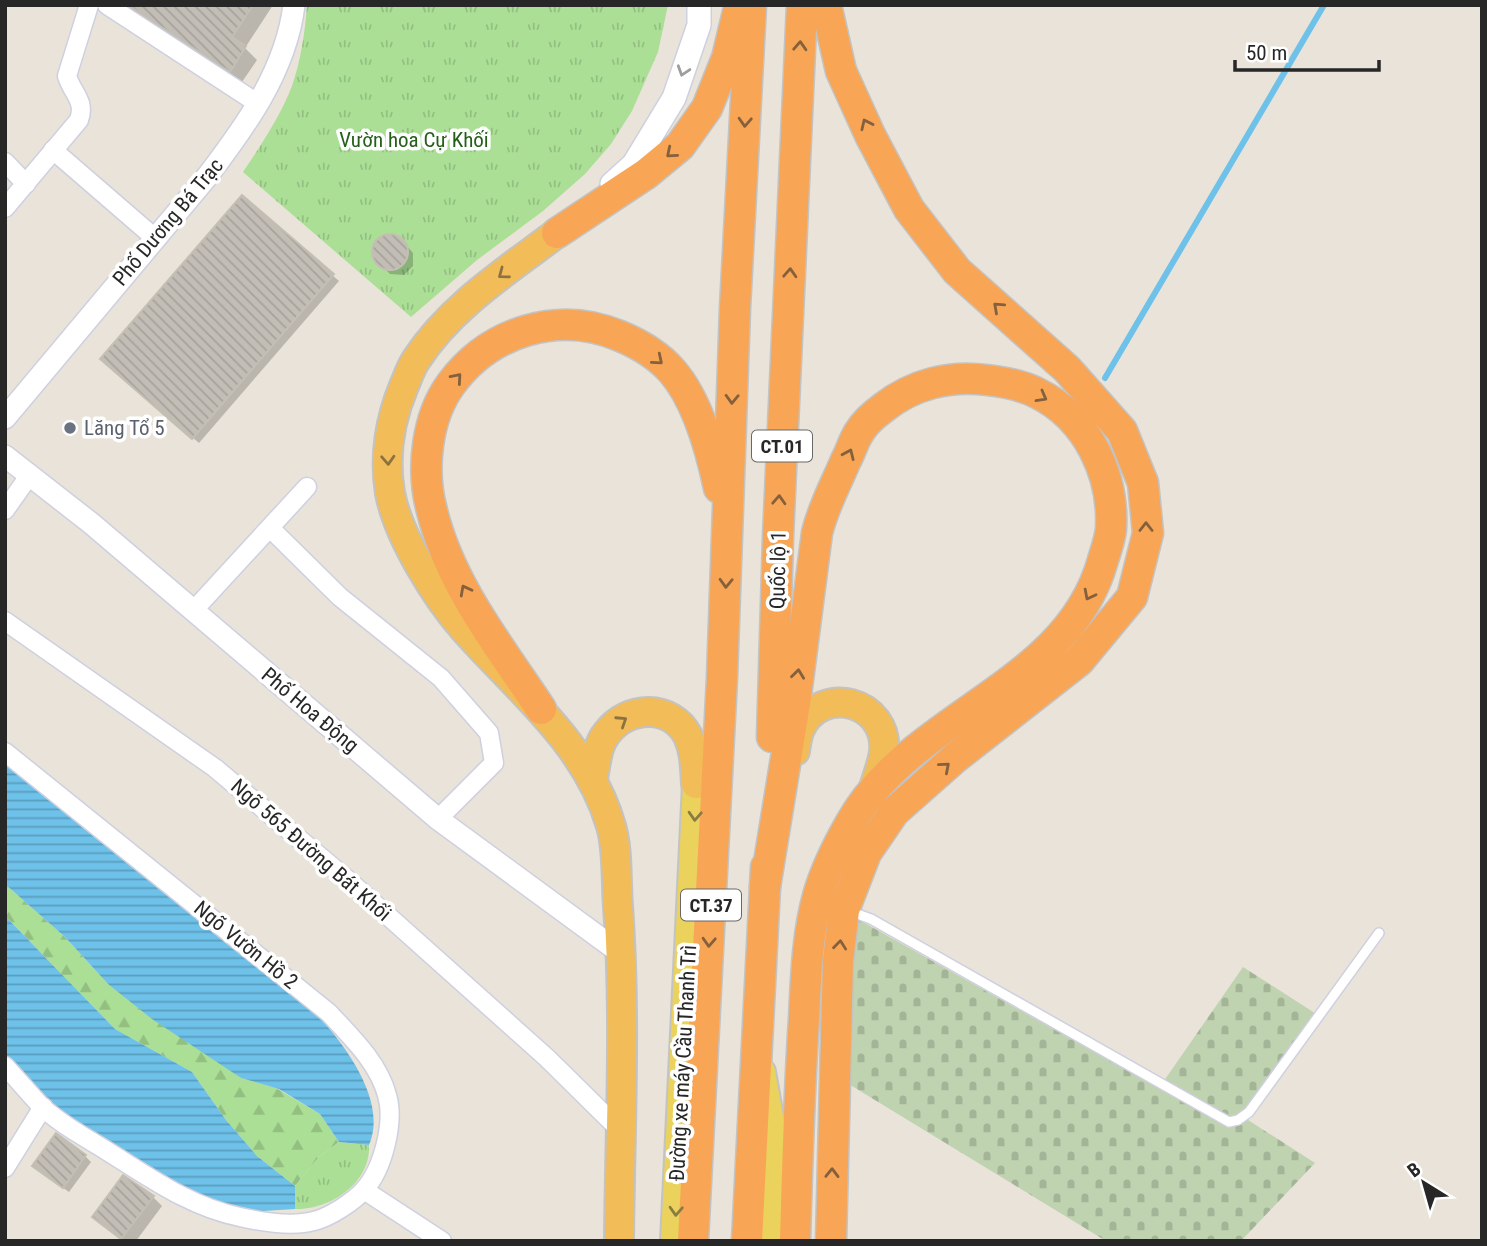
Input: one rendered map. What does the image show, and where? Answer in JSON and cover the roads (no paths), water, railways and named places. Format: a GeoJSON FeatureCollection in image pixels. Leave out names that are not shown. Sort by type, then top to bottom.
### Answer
{"type":"FeatureCollection","features":[{"type":"Feature","properties":{"kind":"highway"},"geometry":{"type":"LineString","coordinates":[[541,709],[463,627],[428,579],[406,538],[390,494],[388,449],[396,406],[415,360],[451,318],[557,233],[646,174],[680,146],[707,108],[727,58],[740,5]]}},
{"type":"Feature","properties":{"kind":"highway","name":"CT.01"},"geometry":{"type":"LineString","coordinates":[[722,678],[735,308],[751,5]]}},
{"type":"Feature","properties":{"kind":"highway","name":"Quốc lộ 1"},"geometry":{"type":"LineString","coordinates":[[747,1241],[763,1134],[757,1040],[776,675],[778,523],[802,5]]}},
{"type":"Feature","properties":{"kind":"highway"},"geometry":{"type":"LineString","coordinates":[[826,5],[841,71],[870,135],[909,209],[957,271],[1067,369],[1122,431],[1143,483],[1148,533],[1132,597],[1079,661],[955,758],[894,812],[866,853],[844,910],[837,974],[831,1241]]}},
{"type":"Feature","properties":{"kind":"highway"},"geometry":{"type":"LineString","coordinates":[[619,1241],[623,1086],[622,954],[612,828],[593,779],[541,709],[472,605],[443,549],[431,509],[426,466],[432,424],[450,385],[479,354],[516,332],[558,323],[601,327],[640,344],[672,372],[695,410],[713,457],[728,529]]}},
{"type":"Feature","properties":{"kind":"highway"},"geometry":{"type":"LineString","coordinates":[[765,887],[795,703],[817,533],[821,517],[860,429],[903,393],[952,378],[1002,382],[1038,393],[1054,403],[1079,428],[1104,468],[1111,509],[1111,532],[1100,572],[1081,610],[1043,654],[909,756],[872,794],[852,820],[836,851],[817,901],[808,952],[795,1241]]}},
{"type":"Feature","properties":{"kind":"highway","name":"CT.37"},"geometry":{"type":"LineString","coordinates":[[694,1241],[689,1132],[722,678]]}},
{"type":"Feature","properties":{"kind":"highway"},"geometry":{"type":"LineString","coordinates":[[765,887],[800,730],[818,709],[842,701],[853,703],[864,709],[879,725],[884,750],[872,794]]}},
{"type":"Feature","properties":{"kind":"highway"},"geometry":{"type":"LineString","coordinates":[[593,779],[598,750],[607,732],[632,715],[645,711],[661,712],[687,734],[694,754],[696,784]]}},
{"type":"Feature","properties":{"kind":"main road"},"geometry":{"type":"LineString","coordinates":[[557,233],[634,164],[674,98],[698,25],[699,5]]}},
{"type":"Feature","properties":{"kind":"main road","name":"Đường xe máy Cầu Thanh Trì"},"geometry":{"type":"LineString","coordinates":[[674,1241],[689,1132],[696,784],[722,678]]}},
{"type":"Feature","properties":{"kind":"main road"},"geometry":{"type":"LineString","coordinates":[[763,1134],[768,1241]]}},
{"type":"Feature","properties":{"kind":"street"},"geometry":{"type":"LineString","coordinates":[[5,208],[79,120],[81,104],[67,76],[89,5]]}},
{"type":"Feature","properties":{"kind":"street"},"geometry":{"type":"LineString","coordinates":[[107,5],[257,103]]}},
{"type":"Feature","properties":{"kind":"street","name":"Phố Dương Bá Trạc"},"geometry":{"type":"LineString","coordinates":[[5,418],[156,239],[234,141],[282,56],[294,5]]}},
{"type":"Feature","properties":{"kind":"street"},"geometry":{"type":"LineString","coordinates":[[53,150],[156,239]]}},
{"type":"Feature","properties":{"kind":"street"},"geometry":{"type":"LineString","coordinates":[[5,162],[26,184]]}},
{"type":"Feature","properties":{"kind":"street","name":"Phố Hoa Động"},"geometry":{"type":"LineString","coordinates":[[5,456],[92,524],[438,819],[622,954]]}},
{"type":"Feature","properties":{"kind":"street"},"geometry":{"type":"LineString","coordinates":[[5,510],[29,476]]}},
{"type":"Feature","properties":{"kind":"street"},"geometry":{"type":"LineString","coordinates":[[193,611],[307,487]]}},
{"type":"Feature","properties":{"kind":"street"},"geometry":{"type":"LineString","coordinates":[[270,528],[340,597],[440,678],[489,733],[494,763],[438,819]]}},
{"type":"Feature","properties":{"kind":"street","name":"Ngõ 565 Đường Bát Khối"},"geometry":{"type":"LineString","coordinates":[[5,621],[215,768],[349,881],[547,1058],[620,1130]]}},
{"type":"Feature","properties":{"kind":"street","name":"Ngõ Vườn Hồ 2"},"geometry":{"type":"LineString","coordinates":[[5,752],[329,1013],[360,1047],[382,1081],[388,1097],[390,1117],[384,1151],[364,1190],[342,1206],[311,1222],[260,1221],[208,1209],[166,1188],[81,1135],[43,1107],[5,1066]]}},
{"type":"Feature","properties":{"kind":"street"},"geometry":{"type":"LineString","coordinates":[[595,1105],[616,1094],[623,1086]]}},
{"type":"Feature","properties":{"kind":"street"},"geometry":{"type":"LineString","coordinates":[[5,1168],[43,1107]]}},
{"type":"Feature","properties":{"kind":"street"},"geometry":{"type":"LineString","coordinates":[[364,1190],[442,1241]]}},
{"type":"Feature","properties":{"kind":"street"},"geometry":{"type":"LineString","coordinates":[[308,1241],[311,1222]]}},
{"type":"Feature","properties":{"kind":"lane"},"geometry":{"type":"LineString","coordinates":[[844,910],[871,919],[1229,1122],[1238,1120],[1249,1112],[1379,933]]}},
{"type":"Feature","properties":{"kind":"water"},"geometry":{"type":"Polygon","coordinates":[[[5,763],[310,1007],[347,1052],[367,1089],[373,1127],[369,1145],[339,1142],[320,1114],[279,1089],[241,1078],[152,1019],[108,984],[65,937],[5,884],[5,763]]]}},
{"type":"Feature","properties":{"kind":"water"},"geometry":{"type":"Polygon","coordinates":[[[5,916],[115,1029],[192,1072],[226,1120],[257,1156],[295,1186],[295,1209],[244,1212],[221,1207],[144,1166],[70,1118],[38,1092],[5,1054],[5,916]]]}},
{"type":"Feature","properties":{"kind":"waterway"},"geometry":{"type":"LineString","coordinates":[[1105,378],[1324,5]]}},
{"type":"Feature","properties":{"kind":"place","name":"Lăng Tổ 5"},"geometry":{"type":"Point","coordinates":[70,428]}},
{"type":"Feature","properties":{"kind":"park label","name":"Vườn hoa Cự Khối"},"geometry":{"type":"Point","coordinates":[414,140]}}]}
